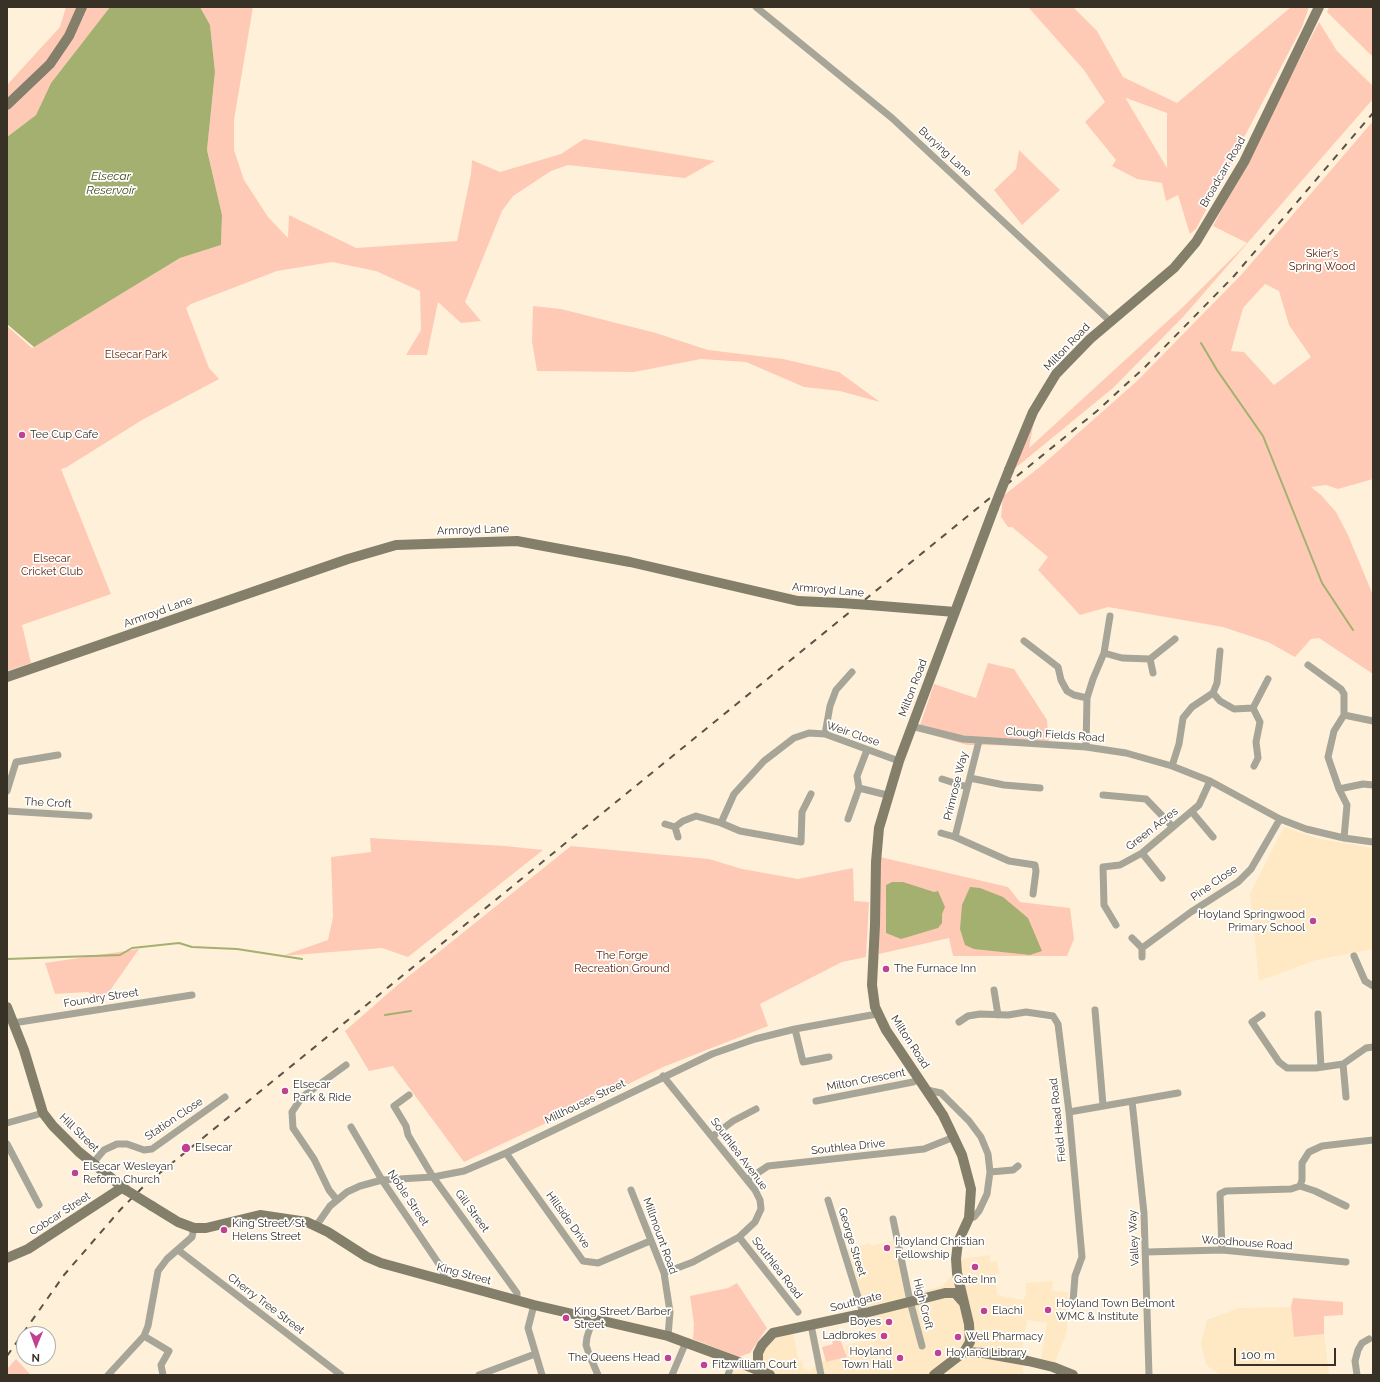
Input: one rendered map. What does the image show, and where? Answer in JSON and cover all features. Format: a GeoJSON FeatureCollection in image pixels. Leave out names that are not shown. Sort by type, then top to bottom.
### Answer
{"type":"FeatureCollection","features":[{"type":"Feature","properties":{"kind":"street"},"geometry":{"type":"LineString","coordinates":[[7,105],[50,64],[69,36],[82,7]]}},
{"type":"Feature","properties":{"kind":"street","name":"Burying Lane"},"geometry":{"type":"LineString","coordinates":[[756,7],[892,118],[1112,322]]}},
{"type":"Feature","properties":{"kind":"street","name":"Broadcarr Road"},"geometry":{"type":"LineString","coordinates":[[1112,322],[1174,268],[1196,242],[1244,162],[1319,7]]}},
{"type":"Feature","properties":{"kind":"street","name":"Milton Road"},"geometry":{"type":"LineString","coordinates":[[970,1334],[965,1304],[957,1273],[956,1260],[958,1242],[969,1218],[971,1199],[969,1182],[962,1155],[954,1137],[927,1090],[886,1030],[878,1014],[872,985],[878,828],[887,795],[911,726],[994,508],[1033,412],[1056,374],[1090,339],[1112,322]]}},
{"type":"Feature","properties":{"kind":"street","name":"Armroyd Lane"},"geometry":{"type":"LineString","coordinates":[[7,677],[348,559],[396,545],[517,540],[630,562],[798,601],[955,612]]}},
{"type":"Feature","properties":{"kind":"street"},"geometry":{"type":"LineString","coordinates":[[1086,747],[1088,698],[1093,679],[1104,653],[1110,616]]}},
{"type":"Feature","properties":{"kind":"street"},"geometry":{"type":"LineString","coordinates":[[1024,640],[1058,667],[1061,680],[1067,691],[1074,695],[1088,698]]}},
{"type":"Feature","properties":{"kind":"street"},"geometry":{"type":"LineString","coordinates":[[1104,653],[1122,658],[1150,659],[1175,640]]}},
{"type":"Feature","properties":{"kind":"street"},"geometry":{"type":"LineString","coordinates":[[1172,766],[1179,744],[1183,718],[1192,707],[1213,693],[1217,683],[1220,651]]}},
{"type":"Feature","properties":{"kind":"street"},"geometry":{"type":"LineString","coordinates":[[1150,659],[1153,673]]}},
{"type":"Feature","properties":{"kind":"street"},"geometry":{"type":"LineString","coordinates":[[1308,665],[1340,689],[1344,694],[1344,714],[1334,731],[1328,757],[1347,805],[1344,838]]}},
{"type":"Feature","properties":{"kind":"street"},"geometry":{"type":"LineString","coordinates":[[824,734],[830,706],[836,690],[852,672]]}},
{"type":"Feature","properties":{"kind":"street"},"geometry":{"type":"LineString","coordinates":[[1253,708],[1268,680]]}},
{"type":"Feature","properties":{"kind":"street"},"geometry":{"type":"LineString","coordinates":[[1213,693],[1220,701],[1234,709],[1253,708]]}},
{"type":"Feature","properties":{"kind":"street"},"geometry":{"type":"LineString","coordinates":[[1253,708],[1260,722],[1256,742],[1258,758],[1254,766]]}},
{"type":"Feature","properties":{"kind":"street"},"geometry":{"type":"LineString","coordinates":[[1344,714],[1373,722]]}},
{"type":"Feature","properties":{"kind":"street","name":"Clough Fields Road"},"geometry":{"type":"LineString","coordinates":[[911,726],[963,739],[1086,747],[1126,753],[1172,766],[1210,781],[1280,819],[1306,830],[1373,842]]}},
{"type":"Feature","properties":{"kind":"street","name":"Weir Close"},"geometry":{"type":"LineString","coordinates":[[721,823],[734,794],[764,762],[794,738],[809,733],[824,734],[899,761]]}},
{"type":"Feature","properties":{"kind":"street","name":"Primrose Way"},"geometry":{"type":"LineString","coordinates":[[955,837],[979,741]]}},
{"type":"Feature","properties":{"kind":"street"},"geometry":{"type":"LineString","coordinates":[[848,819],[859,788],[857,776],[866,750]]}},
{"type":"Feature","properties":{"kind":"street"},"geometry":{"type":"LineString","coordinates":[[7,791],[16,762],[58,755]]}},
{"type":"Feature","properties":{"kind":"street"},"geometry":{"type":"LineString","coordinates":[[970,778],[1004,785],[1040,788]]}},
{"type":"Feature","properties":{"kind":"street"},"geometry":{"type":"LineString","coordinates":[[942,779],[967,787]]}},
{"type":"Feature","properties":{"kind":"street","name":"Green Acres"},"geometry":{"type":"LineString","coordinates":[[1116,925],[1104,905],[1103,867],[1120,865],[1142,853],[1199,805],[1210,781]]}},
{"type":"Feature","properties":{"kind":"street"},"geometry":{"type":"LineString","coordinates":[[1339,788],[1363,784],[1373,785]]}},
{"type":"Feature","properties":{"kind":"street"},"geometry":{"type":"LineString","coordinates":[[859,788],[887,795]]}},
{"type":"Feature","properties":{"kind":"street"},"geometry":{"type":"LineString","coordinates":[[675,827],[683,821],[696,816],[721,823],[740,831],[801,842],[802,812],[811,794]]}},
{"type":"Feature","properties":{"kind":"street"},"geometry":{"type":"LineString","coordinates":[[1103,795],[1146,799],[1173,827]]}},
{"type":"Feature","properties":{"kind":"street","name":"The Croft"},"geometry":{"type":"LineString","coordinates":[[7,811],[89,816]]}},
{"type":"Feature","properties":{"kind":"street"},"geometry":{"type":"LineString","coordinates":[[1192,812],[1213,838]]}},
{"type":"Feature","properties":{"kind":"street","name":"Pine Close"},"geometry":{"type":"LineString","coordinates":[[1142,948],[1191,912],[1238,882],[1251,869],[1280,819]]}},
{"type":"Feature","properties":{"kind":"street"},"geometry":{"type":"LineString","coordinates":[[665,824],[675,827]]}},
{"type":"Feature","properties":{"kind":"street"},"geometry":{"type":"LineString","coordinates":[[675,827],[678,837]]}},
{"type":"Feature","properties":{"kind":"street","name":"Primrose Way"},"geometry":{"type":"LineString","coordinates":[[941,833],[955,837],[1009,861],[1035,865],[1036,871],[1033,894]]}},
{"type":"Feature","properties":{"kind":"street"},"geometry":{"type":"LineString","coordinates":[[1142,853],[1162,878]]}},
{"type":"Feature","properties":{"kind":"street"},"geometry":{"type":"LineString","coordinates":[[1132,938],[1142,948],[1142,956]]}},
{"type":"Feature","properties":{"kind":"street"},"geometry":{"type":"LineString","coordinates":[[1354,956],[1365,981],[1373,986]]}},
{"type":"Feature","properties":{"kind":"street"},"geometry":{"type":"LineString","coordinates":[[994,990],[998,1015]]}},
{"type":"Feature","properties":{"kind":"street","name":"Foundry Street"},"geometry":{"type":"LineString","coordinates":[[13,1023],[192,995]]}},
{"type":"Feature","properties":{"kind":"street","name":"Hill Street"},"geometry":{"type":"LineString","coordinates":[[7,1007],[24,1050],[43,1113],[69,1142],[125,1188],[178,1222],[194,1228]]}},
{"type":"Feature","properties":{"kind":"street"},"geometry":{"type":"LineString","coordinates":[[1095,1010],[1103,1105]]}},
{"type":"Feature","properties":{"kind":"street","name":"Field Head Road"},"geometry":{"type":"LineString","coordinates":[[959,1022],[968,1016],[1008,1015],[1026,1012],[1053,1016],[1058,1024],[1069,1112],[1082,1257],[1072,1277],[1073,1302]]}},
{"type":"Feature","properties":{"kind":"street","name":"Millhouses Street"},"geometry":{"type":"LineString","coordinates":[[316,1226],[322,1215],[337,1200],[360,1186],[382,1180],[433,1177],[464,1171],[506,1153],[712,1054],[755,1039],[795,1029],[878,1014]]}},
{"type":"Feature","properties":{"kind":"street"},"geometry":{"type":"LineString","coordinates":[[1318,1014],[1321,1067]]}},
{"type":"Feature","properties":{"kind":"street"},"geometry":{"type":"LineString","coordinates":[[1262,1016],[1252,1022],[1279,1062],[1287,1068],[1295,1069],[1343,1064],[1366,1048],[1373,1047]]}},
{"type":"Feature","properties":{"kind":"street"},"geometry":{"type":"LineString","coordinates":[[795,1029],[803,1062],[829,1057]]}},
{"type":"Feature","properties":{"kind":"street"},"geometry":{"type":"LineString","coordinates":[[1343,1064],[1346,1097]]}},
{"type":"Feature","properties":{"kind":"street"},"geometry":{"type":"LineString","coordinates":[[337,1200],[326,1185],[314,1159],[293,1128],[292,1112],[302,1097],[346,1065]]}},
{"type":"Feature","properties":{"kind":"street","name":"Southlea Avenue"},"geometry":{"type":"LineString","coordinates":[[664,1076],[755,1190],[760,1200],[760,1209],[756,1222],[740,1237],[693,1262],[664,1273]]}},
{"type":"Feature","properties":{"kind":"street","name":"Milton Crescent"},"geometry":{"type":"LineString","coordinates":[[816,1101],[914,1082],[920,1079]]}},
{"type":"Feature","properties":{"kind":"street","name":"Milton Road"},"geometry":{"type":"LineString","coordinates":[[927,1090],[941,1093],[969,1121],[981,1137],[988,1154],[990,1172],[984,1201],[974,1217],[969,1218]]}},
{"type":"Feature","properties":{"kind":"street"},"geometry":{"type":"LineString","coordinates":[[1069,1112],[1178,1093]]}},
{"type":"Feature","properties":{"kind":"street","name":"Gill Street"},"geometry":{"type":"LineString","coordinates":[[409,1095],[394,1106],[406,1126],[408,1135],[433,1177],[517,1293],[517,1300]]}},
{"type":"Feature","properties":{"kind":"street","name":"Station Close"},"geometry":{"type":"LineString","coordinates":[[93,1163],[104,1150],[116,1144],[127,1144],[144,1150],[152,1149],[225,1097]]}},
{"type":"Feature","properties":{"kind":"street","name":"Valley Way"},"geometry":{"type":"LineString","coordinates":[[1132,1101],[1144,1213],[1149,1375]]}},
{"type":"Feature","properties":{"kind":"street"},"geometry":{"type":"LineString","coordinates":[[713,1136],[733,1121],[756,1109]]}},
{"type":"Feature","properties":{"kind":"street"},"geometry":{"type":"LineString","coordinates":[[7,1122],[43,1113]]}},
{"type":"Feature","properties":{"kind":"street","name":"Noble Street"},"geometry":{"type":"LineString","coordinates":[[351,1127],[382,1180],[443,1270],[445,1281]]}},
{"type":"Feature","properties":{"kind":"street","name":"Southlea Drive"},"geometry":{"type":"LineString","coordinates":[[747,1180],[768,1166],[924,1149],[954,1137]]}},
{"type":"Feature","properties":{"kind":"street"},"geometry":{"type":"LineString","coordinates":[[1300,1186],[1302,1180],[1302,1163],[1309,1152],[1322,1146],[1373,1140]]}},
{"type":"Feature","properties":{"kind":"street"},"geometry":{"type":"LineString","coordinates":[[7,1144],[39,1205]]}},
{"type":"Feature","properties":{"kind":"street","name":"Hillside Drive"},"geometry":{"type":"LineString","coordinates":[[506,1153],[584,1261],[598,1263],[650,1240]]}},
{"type":"Feature","properties":{"kind":"street"},"geometry":{"type":"LineString","coordinates":[[990,1172],[1014,1170],[1018,1166]]}},
{"type":"Feature","properties":{"kind":"street"},"geometry":{"type":"LineString","coordinates":[[1222,1250],[1220,1194],[1226,1191],[1291,1189],[1300,1186],[1315,1191],[1346,1206]]}},
{"type":"Feature","properties":{"kind":"street","name":"Cobcar Street"},"geometry":{"type":"LineString","coordinates":[[7,1258],[28,1249],[125,1188]]}},
{"type":"Feature","properties":{"kind":"street","name":"Millmount Road"},"geometry":{"type":"LineString","coordinates":[[631,1190],[664,1273],[670,1312],[668,1336]]}},
{"type":"Feature","properties":{"kind":"street","name":"George Street"},"geometry":{"type":"LineString","coordinates":[[828,1200],[863,1313]]}},
{"type":"Feature","properties":{"kind":"street","name":"King Street"},"geometry":{"type":"LineString","coordinates":[[194,1228],[206,1228],[260,1215],[299,1220],[316,1226],[367,1257],[381,1263],[517,1300],[668,1336],[734,1360],[745,1366],[767,1374]]}},
{"type":"Feature","properties":{"kind":"street","name":"High Croft"},"geometry":{"type":"LineString","coordinates":[[893,1219],[910,1301],[922,1346]]}},
{"type":"Feature","properties":{"kind":"street"},"geometry":{"type":"LineString","coordinates":[[108,1375],[144,1336],[148,1326],[158,1271],[167,1259],[192,1237],[194,1228]]}},
{"type":"Feature","properties":{"kind":"street","name":"Southlea Road"},"geometry":{"type":"LineString","coordinates":[[740,1237],[798,1312]]}},
{"type":"Feature","properties":{"kind":"street","name":"Cherry Tree Street"},"geometry":{"type":"LineString","coordinates":[[178,1250],[341,1375]]}},
{"type":"Feature","properties":{"kind":"street","name":"Woodhouse Road"},"geometry":{"type":"LineString","coordinates":[[1146,1252],[1222,1250],[1346,1262]]}},
{"type":"Feature","properties":{"kind":"street"},"geometry":{"type":"LineString","coordinates":[[940,1294],[953,1283],[957,1273]]}},
{"type":"Feature","properties":{"kind":"street","name":"Southgate"},"geometry":{"type":"LineString","coordinates":[[758,1353],[762,1345],[773,1332],[811,1325],[940,1294],[955,1293],[965,1304]]}},
{"type":"Feature","properties":{"kind":"street"},"geometry":{"type":"LineString","coordinates":[[534,1304],[528,1328],[542,1375]]}},
{"type":"Feature","properties":{"kind":"street"},"geometry":{"type":"LineString","coordinates":[[593,1319],[586,1345],[598,1375]]}},
{"type":"Feature","properties":{"kind":"street"},"geometry":{"type":"LineString","coordinates":[[811,1325],[822,1375]]}},
{"type":"Feature","properties":{"kind":"street"},"geometry":{"type":"LineString","coordinates":[[934,1375],[964,1352],[969,1345],[970,1334]]}},
{"type":"Feature","properties":{"kind":"street"},"geometry":{"type":"LineString","coordinates":[[970,1334],[974,1342],[983,1352]]}},
{"type":"Feature","properties":{"kind":"street"},"geometry":{"type":"LineString","coordinates":[[144,1336],[169,1351],[161,1365],[163,1375]]}},
{"type":"Feature","properties":{"kind":"street"},"geometry":{"type":"LineString","coordinates":[[1357,1375],[1355,1361],[1358,1350],[1362,1343],[1369,1339]]}},
{"type":"Feature","properties":{"kind":"street"},"geometry":{"type":"LineString","coordinates":[[672,1375],[686,1342]]}},
{"type":"Feature","properties":{"kind":"street"},"geometry":{"type":"LineString","coordinates":[[964,1352],[983,1352],[1053,1367],[1073,1375]]}},
{"type":"Feature","properties":{"kind":"street"},"geometry":{"type":"LineString","coordinates":[[728,1375],[734,1360],[747,1360],[758,1353]]}},
{"type":"Feature","properties":{"kind":"street"},"geometry":{"type":"LineString","coordinates":[[758,1353],[758,1365],[767,1374]]}},
{"type":"Feature","properties":{"kind":"street"},"geometry":{"type":"LineString","coordinates":[[479,1375],[535,1354]]}},
{"type":"Feature","properties":{"kind":"shaded area","name":"Hoyland Springwood Primary School"},"geometry":{"type":"Polygon","coordinates":[[[1284,827],[1319,839],[1373,848],[1373,949],[1316,960],[1259,981],[1250,894],[1284,827]]]}},
{"type":"Feature","properties":{"kind":"shaded area"},"geometry":{"type":"Polygon","coordinates":[[[894,1240],[906,1295],[942,1286],[960,1268],[959,1259],[990,1255],[990,1262],[997,1261],[999,1273],[995,1274],[997,1295],[1023,1300],[1026,1295],[1026,1283],[1053,1281],[1052,1291],[1068,1292],[1067,1332],[1055,1362],[1041,1359],[1047,1323],[1027,1320],[1021,1355],[1024,1375],[730,1375],[735,1363],[753,1364],[762,1345],[792,1328],[799,1362],[802,1361],[804,1369],[810,1371],[819,1362],[847,1357],[845,1345],[868,1340],[862,1316],[868,1314],[847,1250],[870,1243],[871,1246],[894,1240]]]}},
{"type":"Feature","properties":{"kind":"shaded area"},"geometry":{"type":"Polygon","coordinates":[[[1291,1307],[1294,1337],[1324,1334],[1329,1374],[1335,1375],[1220,1375],[1206,1365],[1201,1343],[1207,1320],[1239,1308],[1291,1307]]]}},
{"type":"Feature","properties":{"kind":"green space"},"geometry":{"type":"Polygon","coordinates":[[[66,7],[110,7],[51,83],[36,115],[7,137],[7,85],[60,27],[66,7]]]}},
{"type":"Feature","properties":{"kind":"green space"},"geometry":{"type":"Polygon","coordinates":[[[200,7],[253,7],[234,120],[234,150],[244,180],[268,217],[288,238],[289,215],[356,248],[457,241],[471,174],[472,160],[500,172],[561,154],[584,139],[715,161],[685,178],[568,165],[551,171],[513,196],[502,211],[465,302],[481,321],[461,323],[438,302],[427,355],[406,355],[421,330],[420,291],[376,271],[332,262],[277,271],[191,304],[186,308],[209,368],[219,379],[142,420],[67,467],[61,469],[111,594],[22,625],[31,663],[7,671],[7,326],[32,348],[180,258],[221,245],[222,215],[207,150],[215,72],[210,25],[200,7]]]}},
{"type":"Feature","properties":{"kind":"green space"},"geometry":{"type":"Polygon","coordinates":[[[1028,7],[1073,7],[1097,31],[1123,77],[1177,103],[1291,7],[1309,7],[1302,27],[1196,229],[1190,234],[1178,195],[1166,201],[1162,183],[1137,179],[1112,166],[1116,160],[1085,122],[1105,102],[1084,70],[1028,7]],[[1126,98],[1167,168],[1167,113],[1126,98]]]}},
{"type":"Feature","properties":{"kind":"green space"},"geometry":{"type":"Polygon","coordinates":[[[1329,7],[1373,7],[1373,57],[1327,12],[1329,7]]]}},
{"type":"Feature","properties":{"kind":"green space"},"geometry":{"type":"Polygon","coordinates":[[[1319,22],[1337,51],[1373,86],[1373,99],[1183,317],[1113,388],[1013,470],[1034,421],[1029,448],[1184,306],[1247,243],[1213,226],[1319,22]]]}},
{"type":"Feature","properties":{"kind":"green space","name":"Skier's Spring Wood"},"geometry":{"type":"Polygon","coordinates":[[[1373,121],[1373,479],[1338,489],[1326,485],[1311,487],[1321,495],[1336,512],[1348,535],[1373,595],[1373,674],[1319,638],[1311,639],[1295,657],[1268,642],[1223,627],[1108,607],[1080,615],[1038,570],[1048,557],[1012,527],[1008,527],[1001,517],[1003,496],[1041,466],[1137,381],[1242,274],[1373,121]],[[1265,284],[1243,308],[1231,351],[1244,352],[1274,385],[1311,357],[1289,325],[1279,291],[1265,284]]]}},
{"type":"Feature","properties":{"kind":"green space"},"geometry":{"type":"Polygon","coordinates":[[[1019,150],[1060,190],[1022,225],[994,190],[1016,169],[1019,150]]]}},
{"type":"Feature","properties":{"kind":"green space"},"geometry":{"type":"Polygon","coordinates":[[[533,306],[561,309],[656,333],[708,350],[783,359],[839,372],[880,402],[840,391],[804,387],[746,362],[701,359],[634,372],[537,371],[532,341],[533,306]]]}},
{"type":"Feature","properties":{"kind":"green space"},"geometry":{"type":"Polygon","coordinates":[[[988,663],[1014,669],[1047,720],[1049,746],[967,745],[918,731],[934,684],[976,698],[988,663]]]}},
{"type":"Feature","properties":{"kind":"green space"},"geometry":{"type":"Polygon","coordinates":[[[370,838],[505,846],[543,850],[408,957],[382,948],[282,956],[328,940],[333,917],[331,857],[371,852],[370,838]]]}},
{"type":"Feature","properties":{"kind":"green space","name":"The Forge Recreation Ground"},"geometry":{"type":"Polygon","coordinates":[[[571,846],[709,859],[742,869],[798,879],[853,868],[854,901],[869,902],[866,957],[842,962],[760,1004],[768,1026],[663,1067],[610,1093],[607,1085],[596,1089],[599,1098],[464,1162],[393,1066],[369,1071],[345,1031],[394,988],[571,846]]]}},
{"type":"Feature","properties":{"kind":"green space"},"geometry":{"type":"Polygon","coordinates":[[[880,857],[1008,887],[1020,902],[1070,908],[1074,939],[1067,956],[953,956],[949,938],[879,954],[880,857]]]}},
{"type":"Feature","properties":{"kind":"green space"},"geometry":{"type":"Polygon","coordinates":[[[139,949],[102,1002],[88,992],[55,994],[45,963],[139,949]]]}},
{"type":"Feature","properties":{"kind":"green space"},"geometry":{"type":"Polygon","coordinates":[[[737,1283],[767,1328],[750,1353],[739,1357],[693,1339],[694,1324],[690,1296],[728,1288],[737,1283]]]}},
{"type":"Feature","properties":{"kind":"green space"},"geometry":{"type":"Polygon","coordinates":[[[1293,1298],[1343,1302],[1343,1315],[1324,1316],[1324,1334],[1294,1337],[1291,1307],[1293,1298]]]}},
{"type":"Feature","properties":{"kind":"green space"},"geometry":{"type":"Polygon","coordinates":[[[840,1339],[847,1357],[826,1362],[822,1347],[833,1344],[832,1341],[840,1339]]]}},
{"type":"Feature","properties":{"kind":"green space"},"geometry":{"type":"Polygon","coordinates":[[[16,1359],[16,1366],[23,1366],[31,1375],[7,1375],[7,1369],[16,1359]]]}},
{"type":"Feature","properties":{"kind":"water","name":"Elsecar Reservoir"},"geometry":{"type":"Polygon","coordinates":[[[110,7],[200,7],[210,25],[215,72],[207,150],[222,215],[221,245],[180,258],[34,347],[7,324],[7,137],[36,115],[51,83],[110,7]]]}},
{"type":"Feature","properties":{"kind":"water"},"geometry":{"type":"Polygon","coordinates":[[[892,882],[903,882],[934,892],[938,891],[945,907],[942,914],[942,923],[938,928],[901,939],[886,933],[886,885],[892,882]]]}},
{"type":"Feature","properties":{"kind":"water"},"geometry":{"type":"Polygon","coordinates":[[[970,887],[980,888],[1003,897],[1028,918],[1042,951],[1030,955],[974,949],[965,945],[960,929],[962,905],[970,887]]]}},
{"type":"Feature","properties":{"kind":"waterway"},"geometry":{"type":"LineString","coordinates":[[1201,343],[1217,370],[1263,436],[1322,583],[1353,630]]}},
{"type":"Feature","properties":{"kind":"waterway"},"geometry":{"type":"LineString","coordinates":[[7,959],[120,955],[132,948],[179,943],[192,947],[237,949],[302,959]]}},
{"type":"Feature","properties":{"kind":"waterway"},"geometry":{"type":"LineString","coordinates":[[385,1015],[411,1011]]}},
{"type":"Feature","properties":{"kind":"railway"},"geometry":{"type":"LineString","coordinates":[[7,1356],[64,1275],[121,1209],[145,1185],[1097,411],[1145,367],[1234,276],[1373,113]]}},
{"type":"Feature","properties":{"kind":"place","name":"Tee Cup Cafe"},"geometry":{"type":"Point","coordinates":[22,435]}},
{"type":"Feature","properties":{"kind":"place","name":"Hoyland Springwood Primary School"},"geometry":{"type":"Point","coordinates":[1313,921]}},
{"type":"Feature","properties":{"kind":"place","name":"The Furnace Inn"},"geometry":{"type":"Point","coordinates":[886,969]}},
{"type":"Feature","properties":{"kind":"place","name":"Elsecar Park & Ride"},"geometry":{"type":"Point","coordinates":[285,1091]}},
{"type":"Feature","properties":{"kind":"place","name":"Elsecar"},"geometry":{"type":"Point","coordinates":[186,1148]}},
{"type":"Feature","properties":{"kind":"place","name":"Elsecar Wesleyan Reform Church"},"geometry":{"type":"Point","coordinates":[75,1173]}},
{"type":"Feature","properties":{"kind":"place","name":"King Street/St Helens Street"},"geometry":{"type":"Point","coordinates":[224,1230]}},
{"type":"Feature","properties":{"kind":"place","name":"Hoyland Christian Fellowship"},"geometry":{"type":"Point","coordinates":[887,1248]}},
{"type":"Feature","properties":{"kind":"place","name":"Gate Inn"},"geometry":{"type":"Point","coordinates":[975,1267]}},
{"type":"Feature","properties":{"kind":"place","name":"Hoyland Town Belmont WMC & Institute"},"geometry":{"type":"Point","coordinates":[1048,1310]}},
{"type":"Feature","properties":{"kind":"place","name":"Elachi"},"geometry":{"type":"Point","coordinates":[984,1311]}},
{"type":"Feature","properties":{"kind":"place","name":"King Street/Barber Street"},"geometry":{"type":"Point","coordinates":[566,1318]}},
{"type":"Feature","properties":{"kind":"place","name":"Boyes"},"geometry":{"type":"Point","coordinates":[889,1322]}},
{"type":"Feature","properties":{"kind":"place","name":"Ladbrokes"},"geometry":{"type":"Point","coordinates":[884,1336]}},
{"type":"Feature","properties":{"kind":"place","name":"Well Pharmacy"},"geometry":{"type":"Point","coordinates":[958,1337]}},
{"type":"Feature","properties":{"kind":"place","name":"Hoyland Library"},"geometry":{"type":"Point","coordinates":[938,1353]}},
{"type":"Feature","properties":{"kind":"place","name":"The Queens Head"},"geometry":{"type":"Point","coordinates":[668,1358]}},
{"type":"Feature","properties":{"kind":"place","name":"Hoyland Town Hall"},"geometry":{"type":"Point","coordinates":[900,1358]}},
{"type":"Feature","properties":{"kind":"place","name":"Fitzwilliam Court"},"geometry":{"type":"Point","coordinates":[704,1365]}},
{"type":"Feature","properties":{"kind":"park label","name":"Elsecar Park"},"geometry":{"type":"Point","coordinates":[136,355]}},
{"type":"Feature","properties":{"kind":"park label","name":"Elsecar Cricket Club"},"geometry":{"type":"Point","coordinates":[52,565]}}]}
